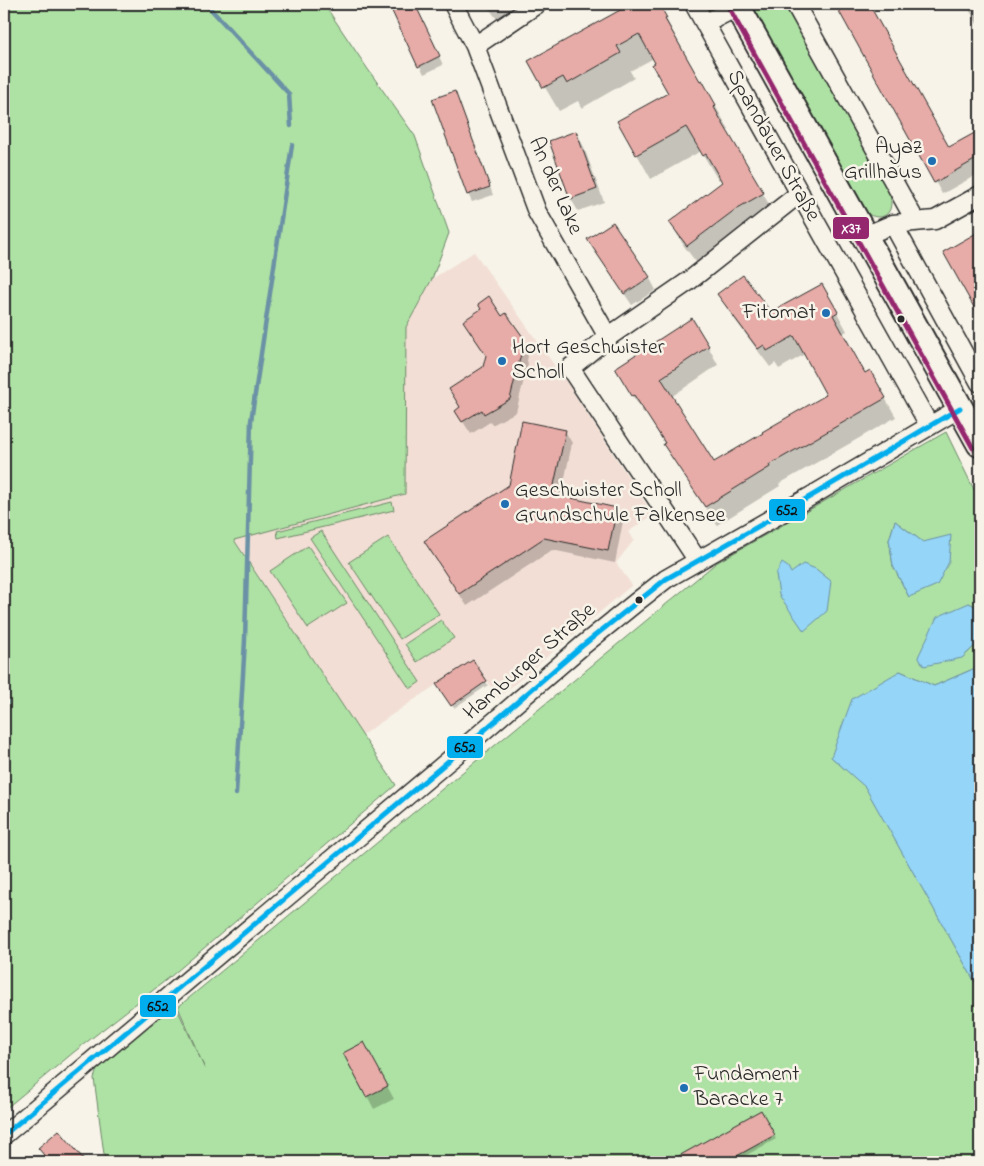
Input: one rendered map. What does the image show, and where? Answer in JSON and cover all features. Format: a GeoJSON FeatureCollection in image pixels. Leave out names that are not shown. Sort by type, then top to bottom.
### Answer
{"type":"FeatureCollection","features":[{"type":"Feature","properties":{"kind":"main road","name":"Spandauer Straße"},"geometry":{"type":"LineString","coordinates":[[737,5],[980,444]]}},
{"type":"Feature","properties":{"kind":"street","name":"An der Lake"},"geometry":{"type":"LineString","coordinates":[[454,4],[475,46],[537,212],[608,337]]}},
{"type":"Feature","properties":{"kind":"street"},"geometry":{"type":"LineString","coordinates":[[475,46],[537,4]]}},
{"type":"Feature","properties":{"kind":"street","name":"Spandauer Straße"},"geometry":{"type":"LineString","coordinates":[[694,4],[929,425]]}},
{"type":"Feature","properties":{"kind":"street"},"geometry":{"type":"LineString","coordinates":[[795,4],[916,222]]}},
{"type":"Feature","properties":{"kind":"street","name":"Spandauer Straße"},"geometry":{"type":"LineString","coordinates":[[706,24],[737,5]]}},
{"type":"Feature","properties":{"kind":"street"},"geometry":{"type":"LineString","coordinates":[[698,561],[570,368],[608,337],[689,281],[800,193]]}},
{"type":"Feature","properties":{"kind":"street"},"geometry":{"type":"LineString","coordinates":[[865,236],[893,224],[935,220],[980,194]]}},
{"type":"Feature","properties":{"kind":"street"},"geometry":{"type":"LineString","coordinates":[[893,224],[980,383]]}},
{"type":"Feature","properties":{"kind":"street","name":"Hamburger Straße"},"geometry":{"type":"LineString","coordinates":[[4,1135],[582,646],[666,580],[960,408]]}},
{"type":"Feature","properties":{"kind":"shaded area","name":"Geschwister Scholl Grundschule Falkensee"},"geometry":{"type":"Polygon","coordinates":[[[474,252],[567,383],[653,515],[628,532],[634,540],[616,563],[632,585],[498,698],[473,660],[362,735],[234,539],[405,494],[406,327],[432,279],[474,252]]]}},
{"type":"Feature","properties":{"kind":"green space"},"geometry":{"type":"Polygon","coordinates":[[[4,4],[324,4],[415,136],[449,233],[432,279],[406,327],[405,494],[234,540],[396,785],[170,977],[4,1110],[4,734],[7,733],[9,686],[4,667],[4,4]]]}},
{"type":"Feature","properties":{"kind":"green space"},"geometry":{"type":"Polygon","coordinates":[[[746,4],[786,4],[888,189],[891,204],[887,214],[878,217],[864,212],[746,4]]]}},
{"type":"Feature","properties":{"kind":"green space"},"geometry":{"type":"Polygon","coordinates":[[[946,432],[980,502],[980,609],[969,603],[962,658],[980,641],[980,666],[934,686],[900,671],[831,757],[865,786],[980,991],[980,1162],[105,1162],[94,1078],[99,1064],[174,1002],[205,1069],[178,1007],[716,563],[946,432]],[[895,521],[889,540],[893,566],[909,597],[923,542],[895,521]]]}},
{"type":"Feature","properties":{"kind":"green space"},"geometry":{"type":"Polygon","coordinates":[[[392,502],[394,510],[278,538],[277,531],[392,502]]]}},
{"type":"Feature","properties":{"kind":"green space"},"geometry":{"type":"Polygon","coordinates":[[[321,531],[420,682],[410,689],[310,538],[321,531]]]}},
{"type":"Feature","properties":{"kind":"green space"},"geometry":{"type":"Polygon","coordinates":[[[388,537],[439,614],[400,639],[349,562],[388,537]]]}},
{"type":"Feature","properties":{"kind":"green space"},"geometry":{"type":"Polygon","coordinates":[[[308,546],[347,603],[308,628],[270,571],[308,546]]]}},
{"type":"Feature","properties":{"kind":"green space"},"geometry":{"type":"Polygon","coordinates":[[[441,620],[454,638],[417,662],[405,644],[441,620]]]}},
{"type":"Feature","properties":{"kind":"water"},"geometry":{"type":"Polygon","coordinates":[[[895,521],[923,542],[951,535],[949,562],[937,585],[909,597],[893,566],[889,540],[895,521]]]}},
{"type":"Feature","properties":{"kind":"water"},"geometry":{"type":"Polygon","coordinates":[[[782,563],[788,567],[791,573],[803,564],[816,569],[831,581],[827,611],[804,631],[779,595],[776,574],[782,563]]]}},
{"type":"Feature","properties":{"kind":"water"},"geometry":{"type":"Polygon","coordinates":[[[969,603],[980,609],[980,641],[962,658],[924,666],[918,657],[937,617],[969,603]]]}},
{"type":"Feature","properties":{"kind":"water"},"geometry":{"type":"Polygon","coordinates":[[[980,666],[980,991],[865,787],[831,757],[852,699],[900,671],[934,686],[980,666]]]}},
{"type":"Feature","properties":{"kind":"water"},"geometry":{"type":"Polygon","coordinates":[[[4,667],[9,686],[7,734],[4,734],[4,667]]]}},
{"type":"Feature","properties":{"kind":"building"},"geometry":{"type":"Polygon","coordinates":[[[403,4],[415,4],[440,56],[418,67],[391,9],[403,4]]]}},
{"type":"Feature","properties":{"kind":"building"},"geometry":{"type":"Polygon","coordinates":[[[631,4],[659,4],[667,18],[665,19],[700,81],[702,80],[716,105],[714,107],[722,122],[764,193],[736,209],[687,246],[669,222],[722,182],[706,154],[703,156],[686,127],[636,155],[617,121],[668,93],[652,65],[655,63],[639,34],[617,46],[621,53],[567,84],[563,77],[543,88],[528,61],[631,4]]]}},
{"type":"Feature","properties":{"kind":"building"},"geometry":{"type":"Polygon","coordinates":[[[835,4],[869,4],[949,147],[980,130],[980,157],[934,183],[835,4]]]}},
{"type":"Feature","properties":{"kind":"building"},"geometry":{"type":"Polygon","coordinates":[[[455,91],[490,187],[467,195],[432,99],[455,91]]]}},
{"type":"Feature","properties":{"kind":"building"},"geometry":{"type":"Polygon","coordinates":[[[576,131],[597,189],[570,199],[549,141],[576,131]]]}},
{"type":"Feature","properties":{"kind":"building"},"geometry":{"type":"Polygon","coordinates":[[[613,222],[650,277],[624,294],[587,239],[613,222]]]}},
{"type":"Feature","properties":{"kind":"building"},"geometry":{"type":"Polygon","coordinates":[[[980,231],[980,318],[943,252],[980,231]]]}},
{"type":"Feature","properties":{"kind":"building"},"geometry":{"type":"Polygon","coordinates":[[[743,275],[771,312],[822,284],[838,312],[833,315],[865,373],[870,370],[886,398],[769,465],[770,467],[705,507],[615,368],[692,318],[709,346],[661,378],[714,462],[826,395],[794,336],[767,351],[764,345],[758,349],[717,294],[743,275]]]}},
{"type":"Feature","properties":{"kind":"building","name":"Hort Geschwister Scholl"},"geometry":{"type":"Polygon","coordinates":[[[489,296],[502,316],[506,313],[523,337],[520,349],[522,350],[510,399],[484,414],[482,410],[462,422],[455,411],[460,407],[449,389],[483,367],[486,355],[463,321],[481,309],[478,304],[489,296]]]}},
{"type":"Feature","properties":{"kind":"building"},"geometry":{"type":"Polygon","coordinates":[[[522,421],[566,430],[554,485],[562,496],[617,508],[608,551],[544,538],[459,594],[424,541],[509,485],[522,421]]]}},
{"type":"Feature","properties":{"kind":"building"},"geometry":{"type":"Polygon","coordinates":[[[473,660],[487,681],[451,706],[436,684],[473,660]]]}},
{"type":"Feature","properties":{"kind":"building"},"geometry":{"type":"Polygon","coordinates":[[[364,1042],[388,1086],[366,1097],[343,1053],[364,1042]]]}},
{"type":"Feature","properties":{"kind":"building"},"geometry":{"type":"Polygon","coordinates":[[[761,1110],[775,1135],[726,1162],[668,1162],[761,1110]]]}},
{"type":"Feature","properties":{"kind":"building"},"geometry":{"type":"Polygon","coordinates":[[[59,1130],[86,1162],[50,1162],[38,1148],[59,1130]]]}},
{"type":"Feature","properties":{"kind":"waterway"},"geometry":{"type":"LineString","coordinates":[[206,4],[289,94],[291,126]]}},
{"type":"Feature","properties":{"kind":"waterway"},"geometry":{"type":"LineString","coordinates":[[236,794],[245,640],[251,421],[292,145]]}},
{"type":"Feature","properties":{"kind":"transit line","name":"X37"},"geometry":{"type":"LineString","coordinates":[[729,8],[973,448]]}},
{"type":"Feature","properties":{"kind":"transit line","name":"652"},"geometry":{"type":"LineString","coordinates":[[4,1135],[582,646],[666,579],[960,408]]}},
{"type":"Feature","properties":{"kind":"place","name":"Ayaz Grillhaus"},"geometry":{"type":"Point","coordinates":[932,161]}},
{"type":"Feature","properties":{"kind":"place","name":"Fitomat"},"geometry":{"type":"Point","coordinates":[826,313]}},
{"type":"Feature","properties":{"kind":"place","name":"Hort Geschwister Scholl"},"geometry":{"type":"Point","coordinates":[502,361]}},
{"type":"Feature","properties":{"kind":"place","name":"Geschwister Scholl Grundschule Falkensee"},"geometry":{"type":"Point","coordinates":[505,504]}},
{"type":"Feature","properties":{"kind":"place","name":"Fundament Baracke 7"},"geometry":{"type":"Point","coordinates":[684,1088]}}]}
